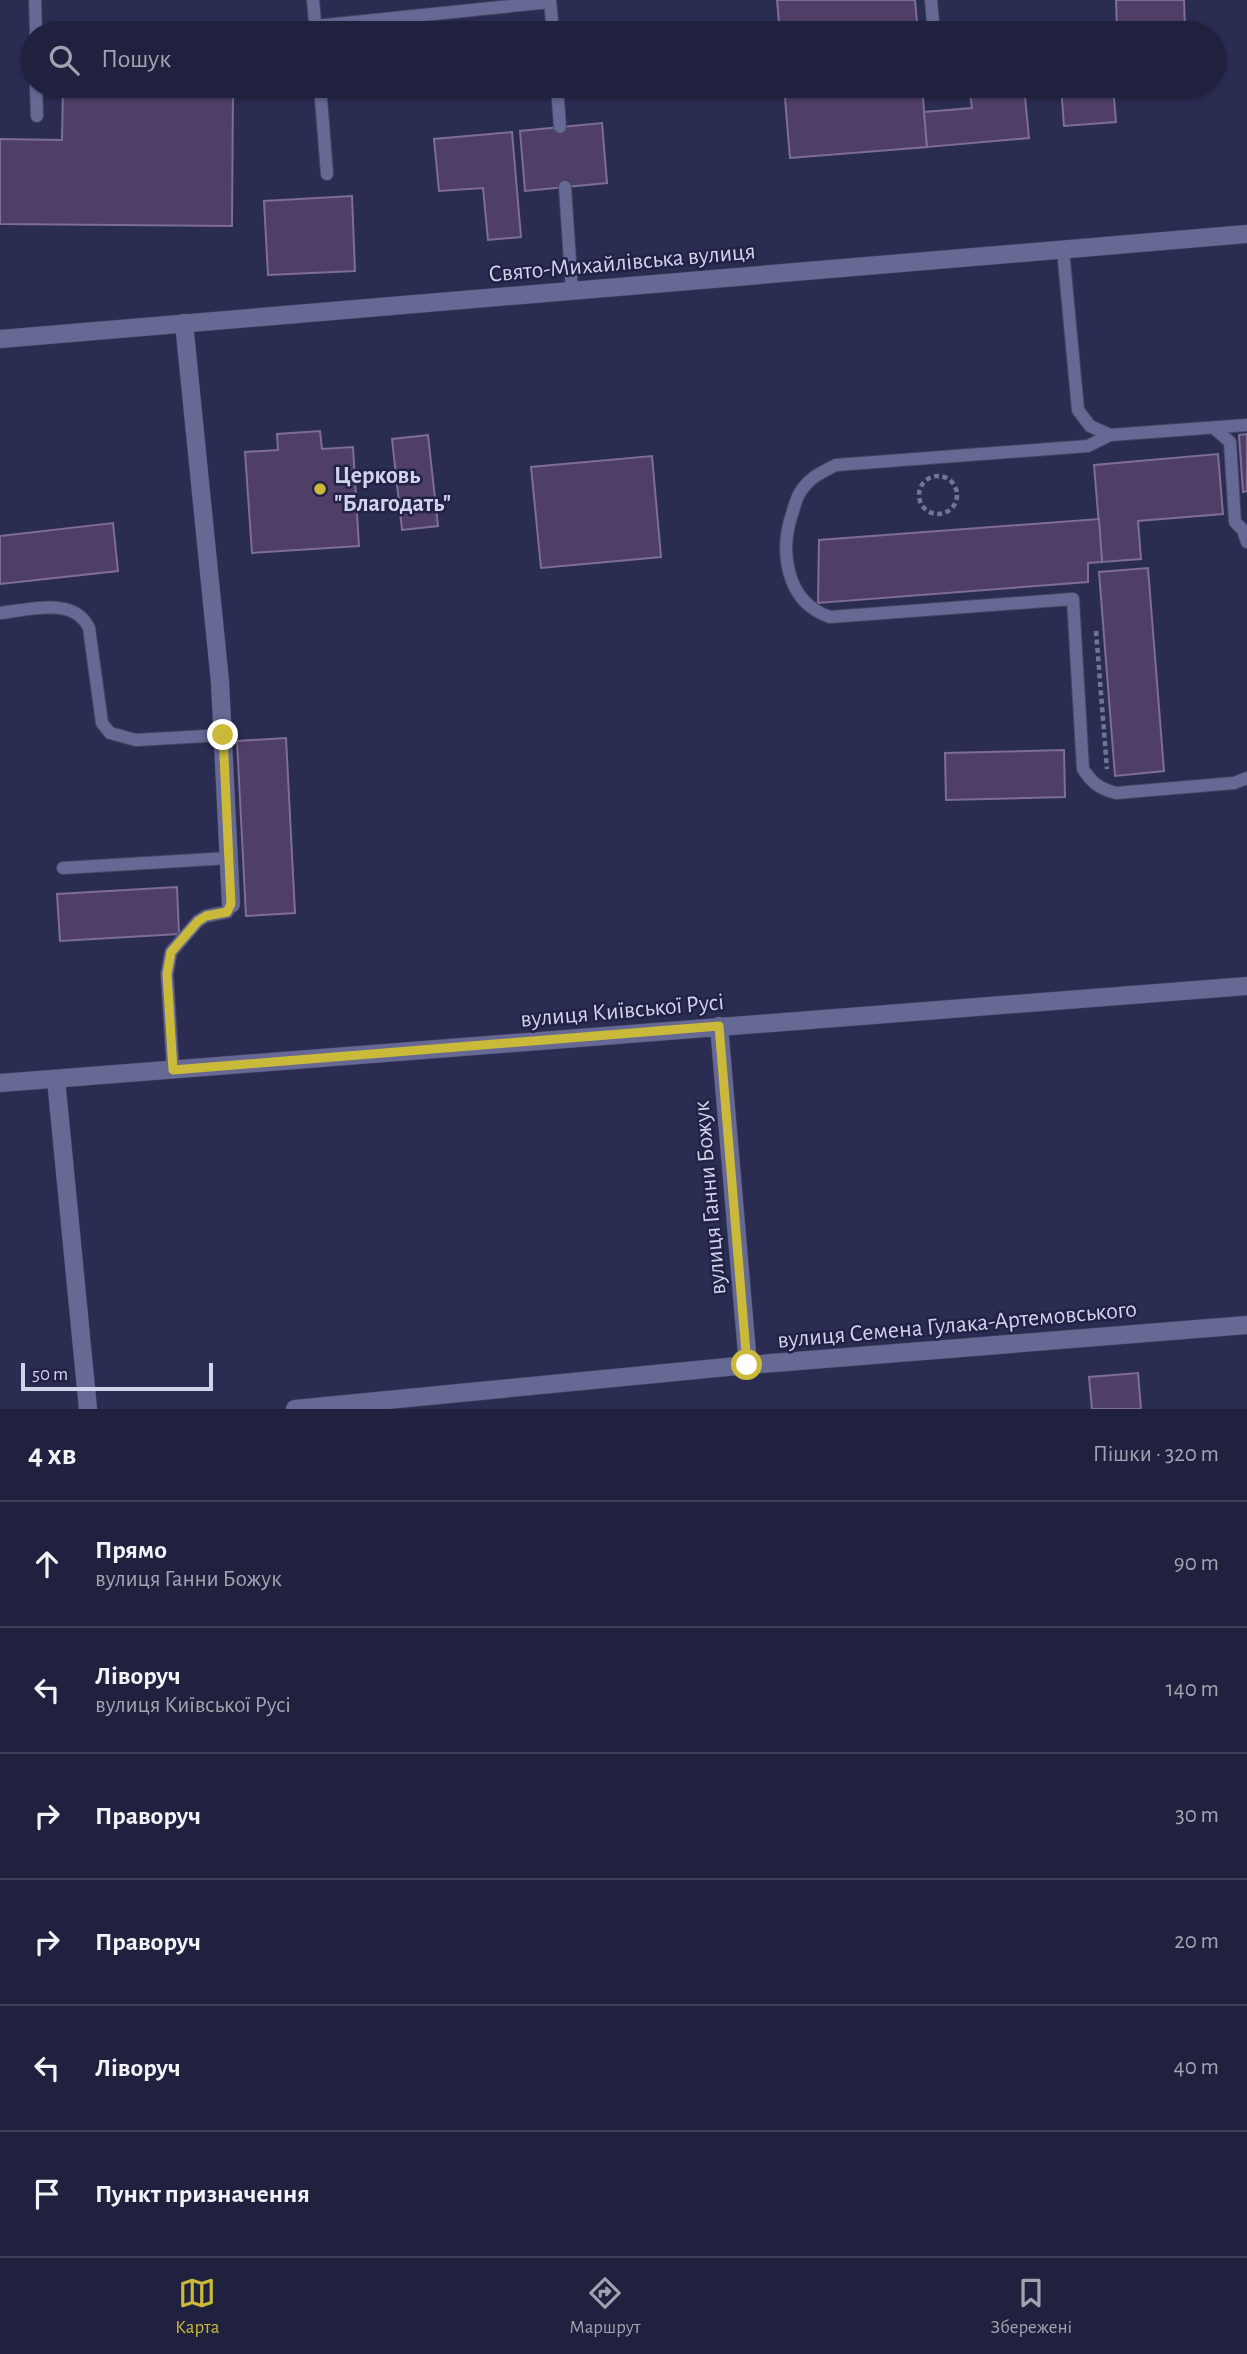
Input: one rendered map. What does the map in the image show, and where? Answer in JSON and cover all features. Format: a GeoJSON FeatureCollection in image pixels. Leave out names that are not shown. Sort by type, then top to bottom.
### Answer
{"type":"FeatureCollection","features":[{"type":"Feature","properties":{"kind":"street","name":"Свято-Михайлівська вулиця"},"geometry":{"type":"LineString","coordinates":[[0,339],[1247,234]]}},
{"type":"Feature","properties":{"kind":"street"},"geometry":{"type":"LineString","coordinates":[[184,323],[220,682],[231,904]]}},
{"type":"Feature","properties":{"kind":"street","name":"вулиця Київської Русі"},"geometry":{"type":"LineString","coordinates":[[0,1083],[1247,986]]}},
{"type":"Feature","properties":{"kind":"street","name":"вулиця Ганни Божук"},"geometry":{"type":"LineString","coordinates":[[719,1026],[747,1365]]}},
{"type":"Feature","properties":{"kind":"street"},"geometry":{"type":"LineString","coordinates":[[56,1079],[88,1409]]}},
{"type":"Feature","properties":{"kind":"street","name":"вулиця Семена Гулака-Артемовського"},"geometry":{"type":"LineString","coordinates":[[295,1409],[747,1365],[1247,1325]]}},
{"type":"Feature","properties":{"kind":"lane"},"geometry":{"type":"LineString","coordinates":[[36,0],[36,21]]}},
{"type":"Feature","properties":{"kind":"lane"},"geometry":{"type":"LineString","coordinates":[[313,0],[315,21]]}},
{"type":"Feature","properties":{"kind":"lane"},"geometry":{"type":"LineString","coordinates":[[931,0],[933,21]]}},
{"type":"Feature","properties":{"kind":"lane"},"geometry":{"type":"LineString","coordinates":[[389,21],[550,1],[552,21]]}},
{"type":"Feature","properties":{"kind":"lane"},"geometry":{"type":"LineString","coordinates":[[36,98],[37,116]]}},
{"type":"Feature","properties":{"kind":"lane"},"geometry":{"type":"LineString","coordinates":[[321,98],[327,174]]}},
{"type":"Feature","properties":{"kind":"lane"},"geometry":{"type":"LineString","coordinates":[[558,98],[560,127]]}},
{"type":"Feature","properties":{"kind":"lane"},"geometry":{"type":"LineString","coordinates":[[565,187],[572,291]]}},
{"type":"Feature","properties":{"kind":"lane"},"geometry":{"type":"LineString","coordinates":[[1063,250],[1079,410],[1090,426],[1110,435]]}},
{"type":"Feature","properties":{"kind":"lane"},"geometry":{"type":"LineString","coordinates":[[1247,425],[1110,435],[1088,446],[836,465],[814,476],[800,492],[785,544],[787,570],[800,595],[817,612],[830,617],[1073,599],[1083,769],[1091,780],[1102,789],[1116,793],[1234,783],[1247,778]]}},
{"type":"Feature","properties":{"kind":"lane"},"geometry":{"type":"LineString","coordinates":[[1214,428],[1230,442],[1235,522],[1243,530],[1247,541]]}},
{"type":"Feature","properties":{"kind":"lane"},"geometry":{"type":"LineString","coordinates":[[0,612],[57,607],[73,611],[84,618],[89,628],[102,723],[110,733],[136,740],[223,735]]}},
{"type":"Feature","properties":{"kind":"lane"},"geometry":{"type":"LineString","coordinates":[[63,868],[229,858]]}},
{"type":"Feature","properties":{"kind":"lane"},"geometry":{"type":"LineString","coordinates":[[173,1070],[167,974],[171,952],[198,921],[206,916],[227,912],[231,904]]}},
{"type":"Feature","properties":{"kind":"path"},"geometry":{"type":"LineString","coordinates":[[938,476],[951,481],[957,491],[953,508],[942,514],[925,509],[920,491],[926,480],[938,476]]}},
{"type":"Feature","properties":{"kind":"building"},"geometry":{"type":"Polygon","coordinates":[[[777,0],[915,0],[917,21],[779,21],[777,0]]]}},
{"type":"Feature","properties":{"kind":"building"},"geometry":{"type":"Polygon","coordinates":[[[1116,0],[1184,0],[1185,21],[1117,21],[1116,0]]]}},
{"type":"Feature","properties":{"kind":"building"},"geometry":{"type":"Polygon","coordinates":[[[63,98],[233,98],[232,226],[0,224],[0,139],[62,140],[63,98]]]}},
{"type":"Feature","properties":{"kind":"building"},"geometry":{"type":"Polygon","coordinates":[[[785,98],[923,98],[927,147],[790,158],[785,98]]]}},
{"type":"Feature","properties":{"kind":"building"},"geometry":{"type":"Polygon","coordinates":[[[971,98],[1025,98],[1029,138],[927,147],[924,112],[972,108],[971,98]]]}},
{"type":"Feature","properties":{"kind":"building"},"geometry":{"type":"Polygon","coordinates":[[[1062,98],[1114,98],[1116,122],[1064,126],[1062,98]]]}},
{"type":"Feature","properties":{"kind":"building"},"geometry":{"type":"Polygon","coordinates":[[[602,123],[607,183],[525,191],[520,131],[602,123]]]}},
{"type":"Feature","properties":{"kind":"building"},"geometry":{"type":"Polygon","coordinates":[[[512,132],[521,237],[488,240],[483,188],[439,191],[434,139],[512,132]]]}},
{"type":"Feature","properties":{"kind":"building"},"geometry":{"type":"Polygon","coordinates":[[[352,196],[355,271],[268,275],[264,201],[352,196]]]}},
{"type":"Feature","properties":{"kind":"building"},"geometry":{"type":"Polygon","coordinates":[[[320,431],[322,449],[353,447],[359,546],[252,553],[245,452],[278,450],[277,434],[320,431]]]}},
{"type":"Feature","properties":{"kind":"building"},"geometry":{"type":"Polygon","coordinates":[[[1247,434],[1247,491],[1243,492],[1239,435],[1247,434]]]}},
{"type":"Feature","properties":{"kind":"building"},"geometry":{"type":"Polygon","coordinates":[[[428,435],[438,526],[402,530],[392,439],[428,435]]]}},
{"type":"Feature","properties":{"kind":"building"},"geometry":{"type":"Polygon","coordinates":[[[1218,454],[1223,514],[1138,521],[1141,559],[1102,562],[1094,465],[1218,454]]]}},
{"type":"Feature","properties":{"kind":"building"},"geometry":{"type":"Polygon","coordinates":[[[652,456],[661,557],[541,568],[531,467],[652,456]]]}},
{"type":"Feature","properties":{"kind":"building"},"geometry":{"type":"Polygon","coordinates":[[[1099,519],[1102,562],[1088,563],[1088,582],[818,603],[819,540],[1099,519]]]}},
{"type":"Feature","properties":{"kind":"building"},"geometry":{"type":"Polygon","coordinates":[[[113,523],[118,571],[0,584],[0,536],[113,523]]]}},
{"type":"Feature","properties":{"kind":"building"},"geometry":{"type":"Polygon","coordinates":[[[1148,568],[1164,771],[1115,776],[1099,572],[1148,568]]]}},
{"type":"Feature","properties":{"kind":"building"},"geometry":{"type":"Polygon","coordinates":[[[286,738],[295,913],[246,916],[237,741],[286,738]]]}},
{"type":"Feature","properties":{"kind":"building"},"geometry":{"type":"Polygon","coordinates":[[[1064,750],[1065,797],[946,800],[945,753],[1064,750]]]}},
{"type":"Feature","properties":{"kind":"building"},"geometry":{"type":"Polygon","coordinates":[[[177,887],[179,934],[60,941],[57,894],[177,887]]]}},
{"type":"Feature","properties":{"kind":"building"},"geometry":{"type":"Polygon","coordinates":[[[1138,1373],[1141,1409],[1092,1409],[1089,1377],[1138,1373]]]}},
{"type":"Feature","properties":{"kind":"place","name":"Церковь \"Благодать\""},"geometry":{"type":"Point","coordinates":[320,489]}},
{"type":"Feature","properties":{"kind":"route"},"geometry":{"type":"LineString","coordinates":[[223,735],[231,904],[227,912],[206,916],[198,921],[171,952],[167,974],[173,1070],[719,1026],[747,1365]]}}]}
